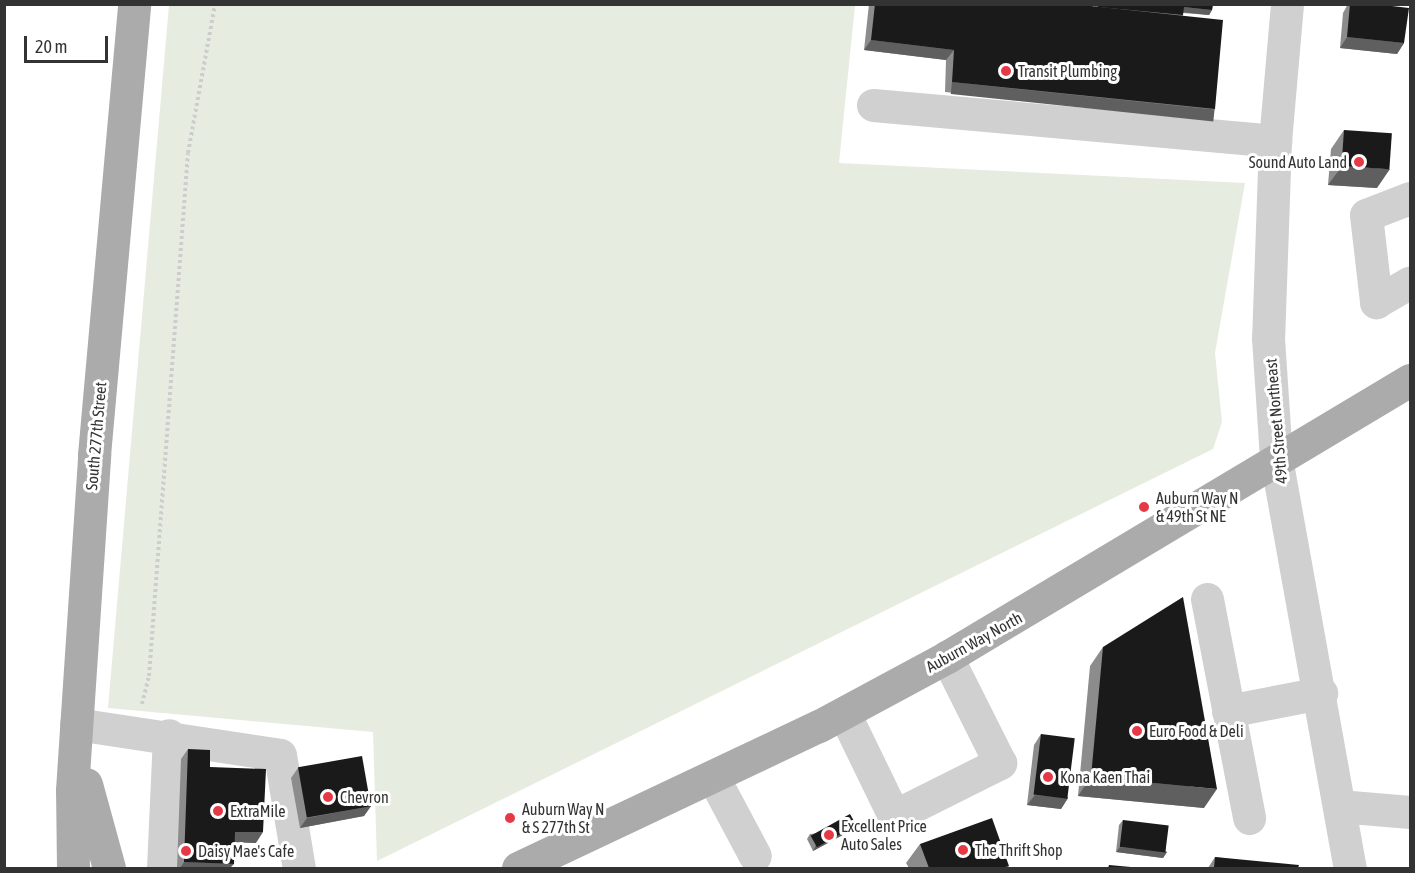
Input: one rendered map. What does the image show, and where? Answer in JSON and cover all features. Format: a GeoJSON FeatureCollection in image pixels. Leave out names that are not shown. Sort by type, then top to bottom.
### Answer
{"type":"FeatureCollection","features":[{"type":"Feature","properties":{"kind":"main road","name":"South 277th Street"},"geometry":{"type":"LineString","coordinates":[[73,868],[76,731],[134,4]]}},
{"type":"Feature","properties":{"kind":"main road","name":"Auburn Way North"},"geometry":{"type":"LineString","coordinates":[[518,868],[844,713],[947,657],[1276,458],[1410,380]]}},
{"type":"Feature","properties":{"kind":"main road"},"geometry":{"type":"LineString","coordinates":[[76,731],[110,868]]}},
{"type":"Feature","properties":{"kind":"street","name":"49th Street Northeast"},"geometry":{"type":"LineString","coordinates":[[1287,4],[1275,141],[1268,338],[1276,458],[1321,693],[1350,868]]}},
{"type":"Feature","properties":{"kind":"street"},"geometry":{"type":"LineString","coordinates":[[873,105],[1275,141]]}},
{"type":"Feature","properties":{"kind":"street"},"geometry":{"type":"LineString","coordinates":[[1410,198],[1366,215],[1376,302],[1410,282]]}},
{"type":"Feature","properties":{"kind":"street"},"geometry":{"type":"LineString","coordinates":[[1207,599],[1249,818]]}},
{"type":"Feature","properties":{"kind":"street"},"geometry":{"type":"LineString","coordinates":[[844,713],[894,816],[1000,763],[947,657]]}},
{"type":"Feature","properties":{"kind":"street"},"geometry":{"type":"LineString","coordinates":[[1228,711],[1321,693]]}},
{"type":"Feature","properties":{"kind":"street"},"geometry":{"type":"LineString","coordinates":[[76,731],[155,733],[280,755],[289,866]]}},
{"type":"Feature","properties":{"kind":"street"},"geometry":{"type":"LineString","coordinates":[[155,733],[163,868]]}},
{"type":"Feature","properties":{"kind":"street"},"geometry":{"type":"LineString","coordinates":[[713,777],[755,856]]}},
{"type":"Feature","properties":{"kind":"street"},"geometry":{"type":"LineString","coordinates":[[1339,806],[1410,812]]}},
{"type":"Feature","properties":{"kind":"path"},"geometry":{"type":"LineString","coordinates":[[155,733],[188,153],[215,4]]}},
{"type":"Feature","properties":{"kind":"shaded area"},"geometry":{"type":"Polygon","coordinates":[[[169,5],[855,5],[839,163],[1245,183],[1215,353],[1222,422],[1213,449],[377,861],[373,732],[108,708],[169,5]]]}},
{"type":"Feature","properties":{"kind":"building"},"geometry":{"type":"Polygon","coordinates":[[[875,4],[1072,4],[1223,20],[1215,109],[952,82],[954,50],[871,40],[875,4]]]}},
{"type":"Feature","properties":{"kind":"building"},"geometry":{"type":"Polygon","coordinates":[[[1098,4],[1213,4],[1212,10],[1184,7],[1183,15],[1098,7],[1098,4]]]}},
{"type":"Feature","properties":{"kind":"building"},"geometry":{"type":"Polygon","coordinates":[[[1350,4],[1409,8],[1404,43],[1347,37],[1350,4]]]}},
{"type":"Feature","properties":{"kind":"building"},"geometry":{"type":"Polygon","coordinates":[[[1344,130],[1392,133],[1389,169],[1341,166],[1344,130]]]}},
{"type":"Feature","properties":{"kind":"building","name":"Euro Food & Deli"},"geometry":{"type":"Polygon","coordinates":[[[1183,597],[1217,789],[1091,777],[1103,647],[1183,597]]]}},
{"type":"Feature","properties":{"kind":"building","name":"Kona Kaen Thai"},"geometry":{"type":"Polygon","coordinates":[[[1041,734],[1075,738],[1067,799],[1034,795],[1041,734]]]}},
{"type":"Feature","properties":{"kind":"building","name":"ExtraMile"},"geometry":{"type":"Polygon","coordinates":[[[188,749],[210,750],[210,767],[266,769],[263,832],[235,832],[234,864],[184,862],[188,749]]]}},
{"type":"Feature","properties":{"kind":"building","name":"Chevron"},"geometry":{"type":"Polygon","coordinates":[[[362,756],[371,806],[307,818],[298,767],[362,756]]]}},
{"type":"Feature","properties":{"kind":"building","name":"Excellent Price Auto Sales"},"geometry":{"type":"Polygon","coordinates":[[[850,814],[856,825],[817,847],[811,836],[850,814]]]}},
{"type":"Feature","properties":{"kind":"building"},"geometry":{"type":"Polygon","coordinates":[[[992,818],[1009,866],[1002,868],[929,868],[920,844],[992,818]]]}},
{"type":"Feature","properties":{"kind":"building"},"geometry":{"type":"Polygon","coordinates":[[[1123,820],[1169,826],[1165,852],[1120,847],[1123,820]]]}},
{"type":"Feature","properties":{"kind":"building"},"geometry":{"type":"Polygon","coordinates":[[[1215,857],[1299,865],[1298,868],[1214,868],[1215,857]]]}},
{"type":"Feature","properties":{"kind":"building"},"geometry":{"type":"Polygon","coordinates":[[[1109,865],[1142,868],[1108,868],[1109,865]]]}},
{"type":"Feature","properties":{"kind":"place","name":"Transit Plumbing"},"geometry":{"type":"Point","coordinates":[1006,71]}},
{"type":"Feature","properties":{"kind":"place","name":"Sound Auto Land"},"geometry":{"type":"Point","coordinates":[1359,162]}},
{"type":"Feature","properties":{"kind":"place","name":"Auburn Way N & 49th St NE"},"geometry":{"type":"Point","coordinates":[1144,507]}},
{"type":"Feature","properties":{"kind":"place","name":"Euro Food & Deli"},"geometry":{"type":"Point","coordinates":[1137,731]}},
{"type":"Feature","properties":{"kind":"place","name":"Kona Kaen Thai"},"geometry":{"type":"Point","coordinates":[1048,777]}},
{"type":"Feature","properties":{"kind":"place","name":"Chevron"},"geometry":{"type":"Point","coordinates":[328,797]}},
{"type":"Feature","properties":{"kind":"place","name":"ExtraMile"},"geometry":{"type":"Point","coordinates":[218,811]}},
{"type":"Feature","properties":{"kind":"place","name":"Auburn Way N & S 277th St"},"geometry":{"type":"Point","coordinates":[510,818]}},
{"type":"Feature","properties":{"kind":"place","name":"Excellent Price Auto Sales"},"geometry":{"type":"Point","coordinates":[829,835]}},
{"type":"Feature","properties":{"kind":"place","name":"The Thrift Shop"},"geometry":{"type":"Point","coordinates":[963,850]}},
{"type":"Feature","properties":{"kind":"place","name":"Daisy Mae's Cafe"},"geometry":{"type":"Point","coordinates":[186,851]}}]}
